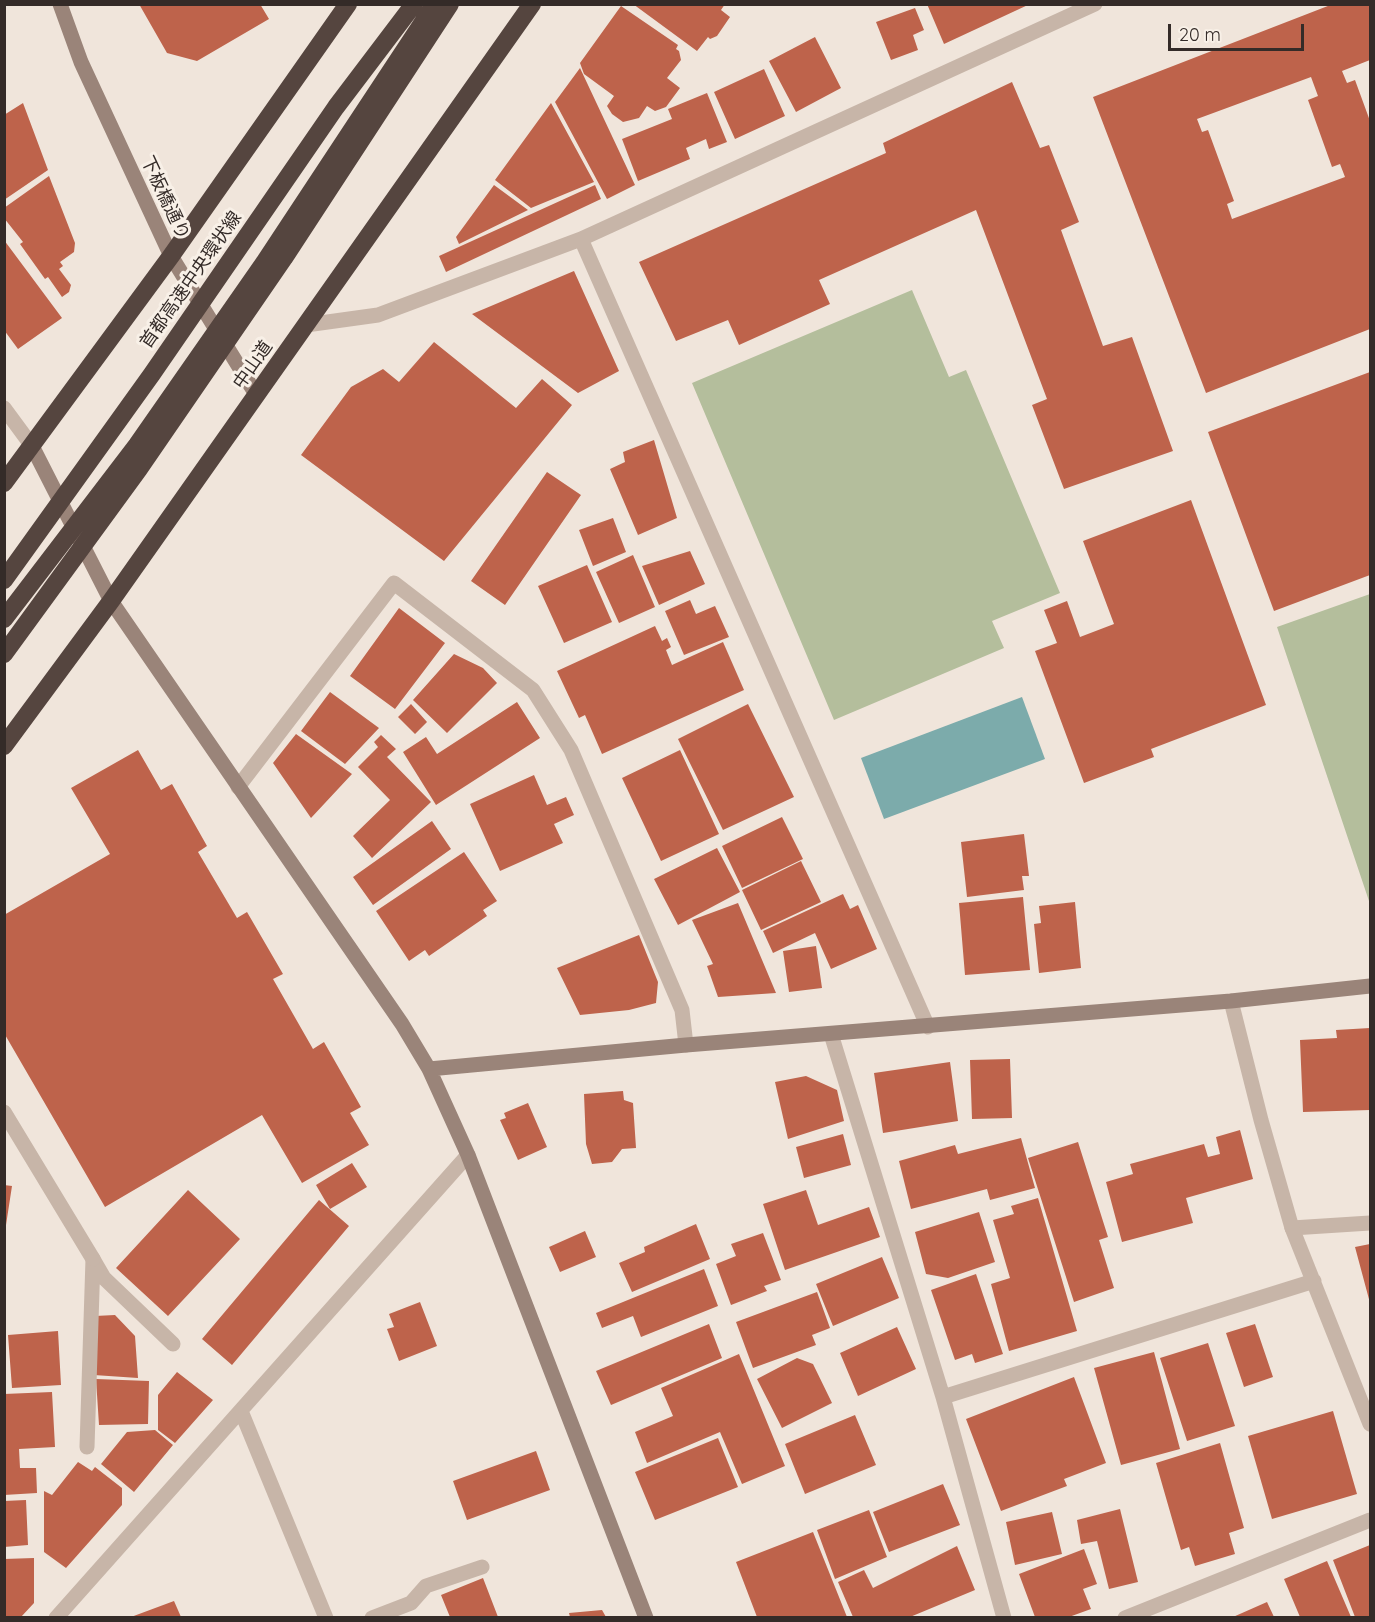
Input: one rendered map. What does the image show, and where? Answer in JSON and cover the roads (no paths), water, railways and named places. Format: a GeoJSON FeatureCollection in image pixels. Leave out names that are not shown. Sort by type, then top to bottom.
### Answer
{"type":"FeatureCollection","features":[{"type":"Feature","properties":{"kind":"highway"},"geometry":{"type":"LineString","coordinates":[[4,483],[171,256],[348,4]]}},
{"type":"Feature","properties":{"kind":"highway","name":"首都高速中央環状線"},"geometry":{"type":"LineString","coordinates":[[4,563],[152,367],[406,4]]}},
{"type":"Feature","properties":{"kind":"highway","name":"首都高速中央環状線"},"geometry":{"type":"LineString","coordinates":[[4,580],[152,374],[336,107],[414,4]]}},
{"type":"Feature","properties":{"kind":"highway"},"geometry":{"type":"LineString","coordinates":[[4,619],[137,445],[264,262],[435,4]]}},
{"type":"Feature","properties":{"kind":"highway"},"geometry":{"type":"LineString","coordinates":[[4,654],[139,468],[284,258],[450,4]]}},
{"type":"Feature","properties":{"kind":"highway","name":"中山道"},"geometry":{"type":"LineString","coordinates":[[4,746],[257,396],[532,4]]}},
{"type":"Feature","properties":{"kind":"street","name":"下板橋通り"},"geometry":{"type":"LineString","coordinates":[[60,4],[81,62],[171,256],[257,396]]}},
{"type":"Feature","properties":{"kind":"street"},"geometry":{"type":"LineString","coordinates":[[306,325],[378,315],[581,239],[1068,10],[1095,4]]}},
{"type":"Feature","properties":{"kind":"street"},"geometry":{"type":"LineString","coordinates":[[581,239],[928,1026]]}},
{"type":"Feature","properties":{"kind":"street"},"geometry":{"type":"LineString","coordinates":[[4,408],[32,446],[111,601],[396,1015],[429,1069],[468,1155],[646,1617]]}},
{"type":"Feature","properties":{"kind":"street"},"geometry":{"type":"LineString","coordinates":[[238,787],[394,583],[533,690],[571,750],[682,1010],[686,1045]]}},
{"type":"Feature","properties":{"kind":"street"},"geometry":{"type":"LineString","coordinates":[[429,1069],[686,1045],[1231,1001],[1371,986]]}},
{"type":"Feature","properties":{"kind":"street"},"geometry":{"type":"LineString","coordinates":[[1231,1001],[1261,1120],[1292,1228],[1370,1421]]}},
{"type":"Feature","properties":{"kind":"street"},"geometry":{"type":"LineString","coordinates":[[831,1034],[943,1397],[1004,1617]]}},
{"type":"Feature","properties":{"kind":"street"},"geometry":{"type":"LineString","coordinates":[[4,1112],[104,1278],[173,1344]]}},
{"type":"Feature","properties":{"kind":"street"},"geometry":{"type":"LineString","coordinates":[[56,1617],[468,1155]]}},
{"type":"Feature","properties":{"kind":"street"},"geometry":{"type":"LineString","coordinates":[[1292,1228],[1371,1223]]}},
{"type":"Feature","properties":{"kind":"street"},"geometry":{"type":"LineString","coordinates":[[87,1447],[93,1259]]}},
{"type":"Feature","properties":{"kind":"street"},"geometry":{"type":"LineString","coordinates":[[943,1397],[1314,1281]]}},
{"type":"Feature","properties":{"kind":"street"},"geometry":{"type":"LineString","coordinates":[[241,1411],[326,1617]]}},
{"type":"Feature","properties":{"kind":"street"},"geometry":{"type":"LineString","coordinates":[[1125,1617],[1371,1520]]}},
{"type":"Feature","properties":{"kind":"street"},"geometry":{"type":"LineString","coordinates":[[372,1617],[411,1603],[426,1586],[482,1567]]}},
{"type":"Feature","properties":{"kind":"water"},"geometry":{"type":"Polygon","coordinates":[[[1022,697],[1045,759],[884,819],[861,758],[1022,697]]]}}]}
